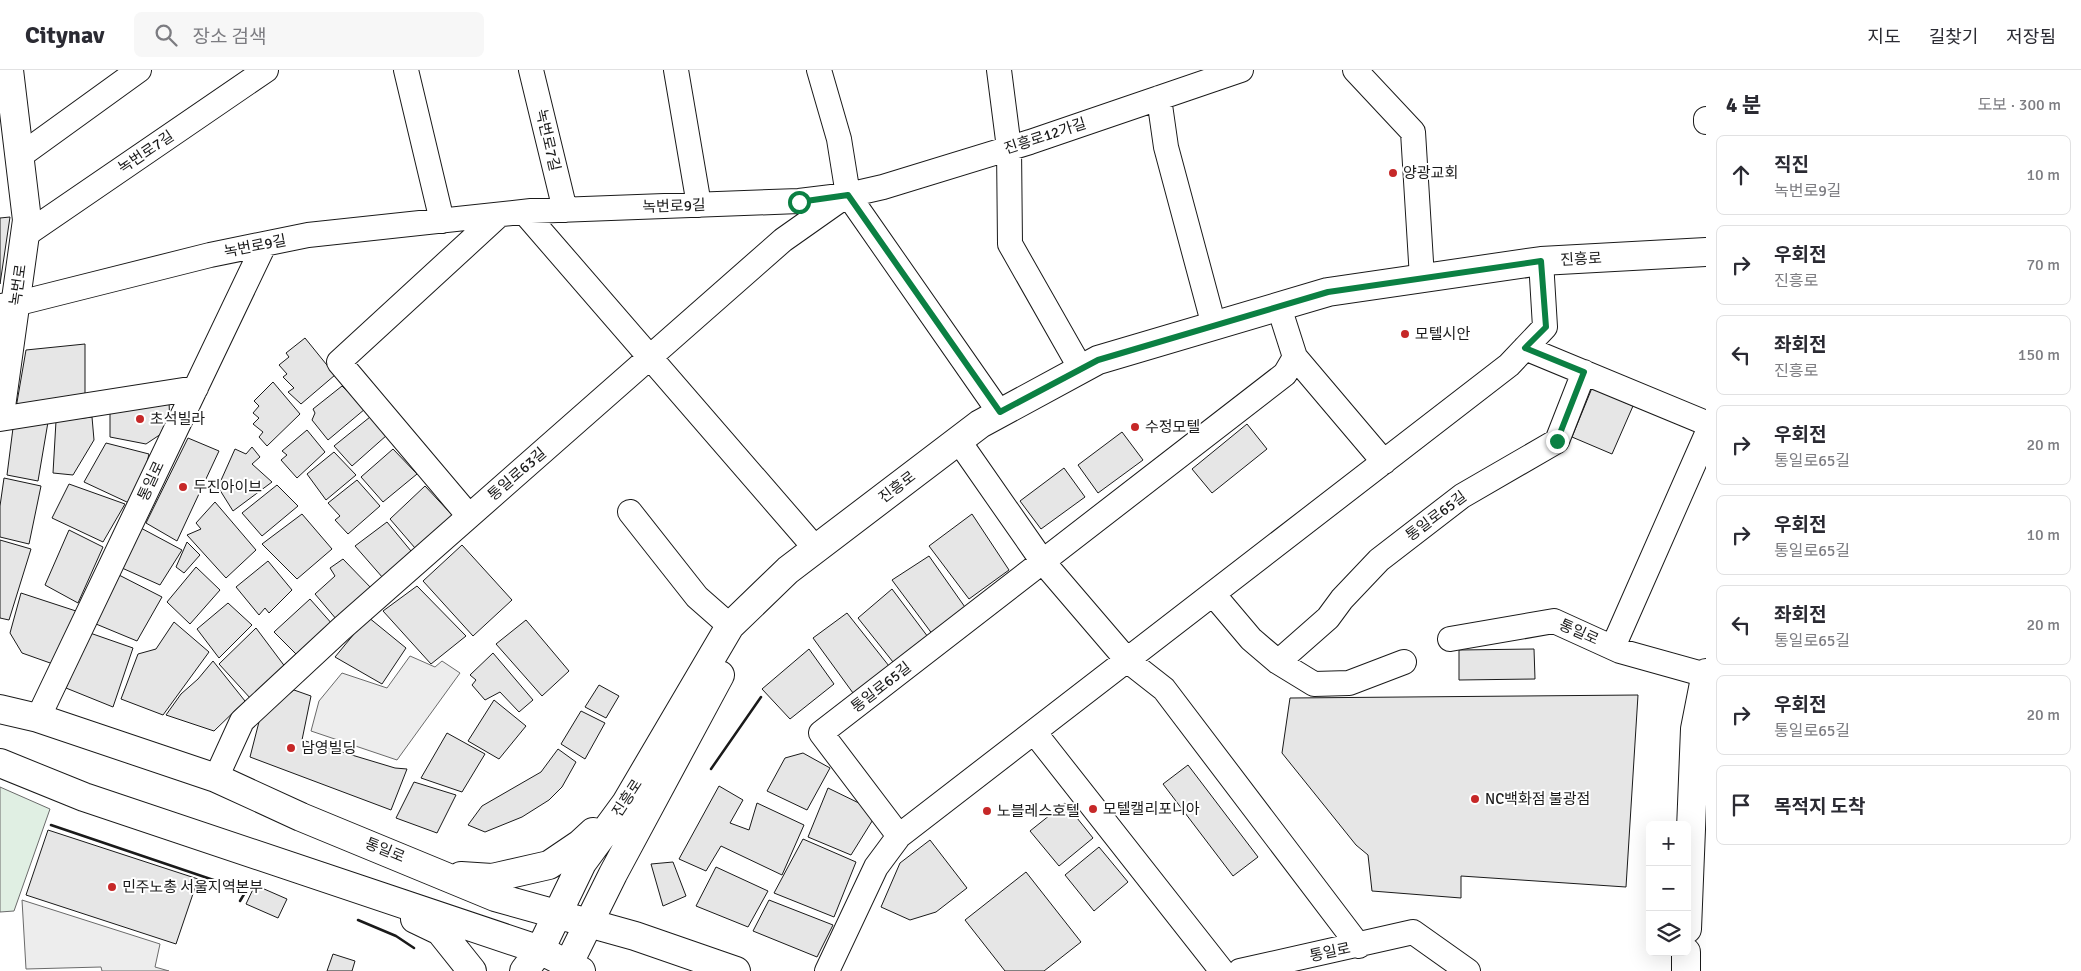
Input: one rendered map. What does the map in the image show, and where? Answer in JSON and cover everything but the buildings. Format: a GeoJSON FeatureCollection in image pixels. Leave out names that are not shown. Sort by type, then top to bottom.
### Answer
{"type":"FeatureCollection","features":[{"type":"Feature","properties":{"kind":"main road","name":"녹번로"},"geometry":{"type":"LineString","coordinates":[[0,414],[7,305],[27,220],[9,70]]}},
{"type":"Feature","properties":{"kind":"main road","name":"진흥로"},"geometry":{"type":"LineString","coordinates":[[532,961],[582,863],[626,802],[730,626],[788,570],[980,424],[1098,360],[1328,292],[1541,261],[1706,252]]}},
{"type":"Feature","properties":{"kind":"main road","name":"진흥로"},"geometry":{"type":"LineString","coordinates":[[571,969],[587,924],[726,664],[730,626]]}},
{"type":"Feature","properties":{"kind":"main road"},"geometry":{"type":"LineString","coordinates":[[1688,911],[1695,729],[1706,674]]}},
{"type":"Feature","properties":{"kind":"main road","name":"통일로"},"geometry":{"type":"LineString","coordinates":[[0,709],[38,718],[216,778],[301,817],[446,875],[495,897],[635,936],[736,971]]}},
{"type":"Feature","properties":{"kind":"main road"},"geometry":{"type":"LineString","coordinates":[[0,763],[84,797],[350,885],[532,961],[571,969]]}},
{"type":"Feature","properties":{"kind":"main road"},"geometry":{"type":"LineString","coordinates":[[446,875],[492,878],[549,866],[580,844],[626,802]]}},
{"type":"Feature","properties":{"kind":"main road"},"geometry":{"type":"LineString","coordinates":[[350,885],[364,898],[440,931],[472,971]]}},
{"type":"Feature","properties":{"kind":"main road"},"geometry":{"type":"LineString","coordinates":[[1686,956],[1686,971]]}},
{"type":"Feature","properties":{"kind":"street"},"geometry":{"type":"LineString","coordinates":[[20,156],[139,70]]}},
{"type":"Feature","properties":{"kind":"street","name":"녹번로7길"},"geometry":{"type":"LineString","coordinates":[[25,235],[266,70]]}},
{"type":"Feature","properties":{"kind":"street"},"geometry":{"type":"LineString","coordinates":[[406,70],[442,221]]}},
{"type":"Feature","properties":{"kind":"street","name":"녹번로7길"},"geometry":{"type":"LineString","coordinates":[[531,70],[565,210]]}},
{"type":"Feature","properties":{"kind":"street"},"geometry":{"type":"LineString","coordinates":[[676,70],[699,205]]}},
{"type":"Feature","properties":{"kind":"street"},"geometry":{"type":"LineString","coordinates":[[819,70],[839,139],[848,195],[1000,412]]}},
{"type":"Feature","properties":{"kind":"street"},"geometry":{"type":"LineString","coordinates":[[999,70],[1009,148],[1010,244],[1081,369]]}},
{"type":"Feature","properties":{"kind":"street","name":"진흥로12가길"},"geometry":{"type":"LineString","coordinates":[[848,195],[883,187],[1009,148],[1241,70]]}},
{"type":"Feature","properties":{"kind":"street"},"geometry":{"type":"LineString","coordinates":[[1355,70],[1413,132],[1422,278]]}},
{"type":"Feature","properties":{"kind":"street"},"geometry":{"type":"LineString","coordinates":[[1159,98],[1166,147],[1214,326]]}},
{"type":"Feature","properties":{"kind":"street","name":"녹번로9길"},"geometry":{"type":"LineString","coordinates":[[7,305],[210,255],[308,235],[524,212],[799,202],[848,195]]}},
{"type":"Feature","properties":{"kind":"street","name":"통일로63길"},"geometry":{"type":"LineString","coordinates":[[216,778],[242,721],[341,629],[783,240],[848,195]]}},
{"type":"Feature","properties":{"kind":"street"},"geometry":{"type":"LineString","coordinates":[[524,212],[651,356],[816,549]]}},
{"type":"Feature","properties":{"kind":"street"},"geometry":{"type":"LineString","coordinates":[[469,516],[339,362],[500,215]]}},
{"type":"Feature","properties":{"kind":"street","name":"통일로"},"geometry":{"type":"LineString","coordinates":[[38,718],[264,245]]}},
{"type":"Feature","properties":{"kind":"street"},"geometry":{"type":"LineString","coordinates":[[827,971],[876,866],[899,836],[1509,365],[1546,327],[1541,261]]}},
{"type":"Feature","properties":{"kind":"street"},"geometry":{"type":"LineString","coordinates":[[1279,307],[1295,357],[1384,462]]}},
{"type":"Feature","properties":{"kind":"street"},"geometry":{"type":"LineString","coordinates":[[1525,348],[1706,423]]}},
{"type":"Feature","properties":{"kind":"street","name":"통일로65길"},"geometry":{"type":"LineString","coordinates":[[899,836],[821,733],[1285,374],[1295,357]]}},
{"type":"Feature","properties":{"kind":"street","name":"통일로65길"},"geometry":{"type":"LineString","coordinates":[[1278,662],[1328,618],[1342,599],[1378,560],[1462,496],[1557,441],[1584,372]]}},
{"type":"Feature","properties":{"kind":"street"},"geometry":{"type":"LineString","coordinates":[[0,419],[196,388]]}},
{"type":"Feature","properties":{"kind":"street"},"geometry":{"type":"LineString","coordinates":[[1612,647],[1706,436]]}},
{"type":"Feature","properties":{"kind":"street"},"geometry":{"type":"LineString","coordinates":[[958,440],[1043,562],[1127,660],[1164,689],[1359,946]]}},
{"type":"Feature","properties":{"kind":"street"},"geometry":{"type":"LineString","coordinates":[[630,512],[697,597],[730,626]]}},
{"type":"Feature","properties":{"kind":"street"},"geometry":{"type":"LineString","coordinates":[[1213,594],[1251,639],[1278,662],[1314,684],[1349,683],[1404,662]]}},
{"type":"Feature","properties":{"kind":"street","name":"통일로"},"geometry":{"type":"LineString","coordinates":[[1450,639],[1554,621],[1612,647],[1706,674]]}},
{"type":"Feature","properties":{"kind":"street"},"geometry":{"type":"LineString","coordinates":[[1034,732],[1222,971]]}},
{"type":"Feature","properties":{"kind":"street","name":"통일로"},"geometry":{"type":"LineString","coordinates":[[1240,971],[1359,946],[1413,932],[1468,971]]}},
{"type":"Feature","properties":{"kind":"green space"},"geometry":{"type":"Polygon","coordinates":[[[0,787],[50,809],[14,911],[0,912],[0,787]]]}},
{"type":"Feature","properties":{"kind":"shaded area"},"geometry":{"type":"Polygon","coordinates":[[[410,656],[435,667],[442,661],[460,673],[397,760],[311,731],[319,701],[342,673],[387,688],[410,656]]]}},
{"type":"Feature","properties":{"kind":"shaded area"},"geometry":{"type":"Polygon","coordinates":[[[22,900],[160,944],[155,967],[169,971],[102,971],[101,967],[26,969],[22,900]]]}},
{"type":"Feature","properties":{"kind":"wall"},"geometry":{"type":"LineString","coordinates":[[711,769],[761,697]]}},
{"type":"Feature","properties":{"kind":"wall"},"geometry":{"type":"LineString","coordinates":[[51,825],[246,891],[240,901]]}},
{"type":"Feature","properties":{"kind":"wall"},"geometry":{"type":"LineString","coordinates":[[358,920],[396,936],[414,948]]}},
{"type":"Feature","properties":{"kind":"place","name":"양광교회"},"geometry":{"type":"Point","coordinates":[1393,173]}},
{"type":"Feature","properties":{"kind":"place","name":"모텔시안"},"geometry":{"type":"Point","coordinates":[1405,334]}},
{"type":"Feature","properties":{"kind":"place","name":"초석빌라"},"geometry":{"type":"Point","coordinates":[140,419]}},
{"type":"Feature","properties":{"kind":"place","name":"수정모텔"},"geometry":{"type":"Point","coordinates":[1135,427]}},
{"type":"Feature","properties":{"kind":"place","name":"두진아이브"},"geometry":{"type":"Point","coordinates":[183,487]}},
{"type":"Feature","properties":{"kind":"place","name":"남영빌딩"},"geometry":{"type":"Point","coordinates":[291,748]}},
{"type":"Feature","properties":{"kind":"place","name":"NC백화점 불광점"},"geometry":{"type":"Point","coordinates":[1475,799]}},
{"type":"Feature","properties":{"kind":"place","name":"모텔캘리포니아"},"geometry":{"type":"Point","coordinates":[1093,809]}},
{"type":"Feature","properties":{"kind":"place","name":"노블레스호텔"},"geometry":{"type":"Point","coordinates":[987,811]}},
{"type":"Feature","properties":{"kind":"place","name":"민주노총 서울지역본부"},"geometry":{"type":"Point","coordinates":[112,887]}},
{"type":"Feature","properties":{"kind":"route"},"geometry":{"type":"LineString","coordinates":[[799,202],[848,195],[1000,412],[1098,360],[1328,292],[1541,261],[1546,327],[1525,348],[1584,372],[1557,441]]}}]}
